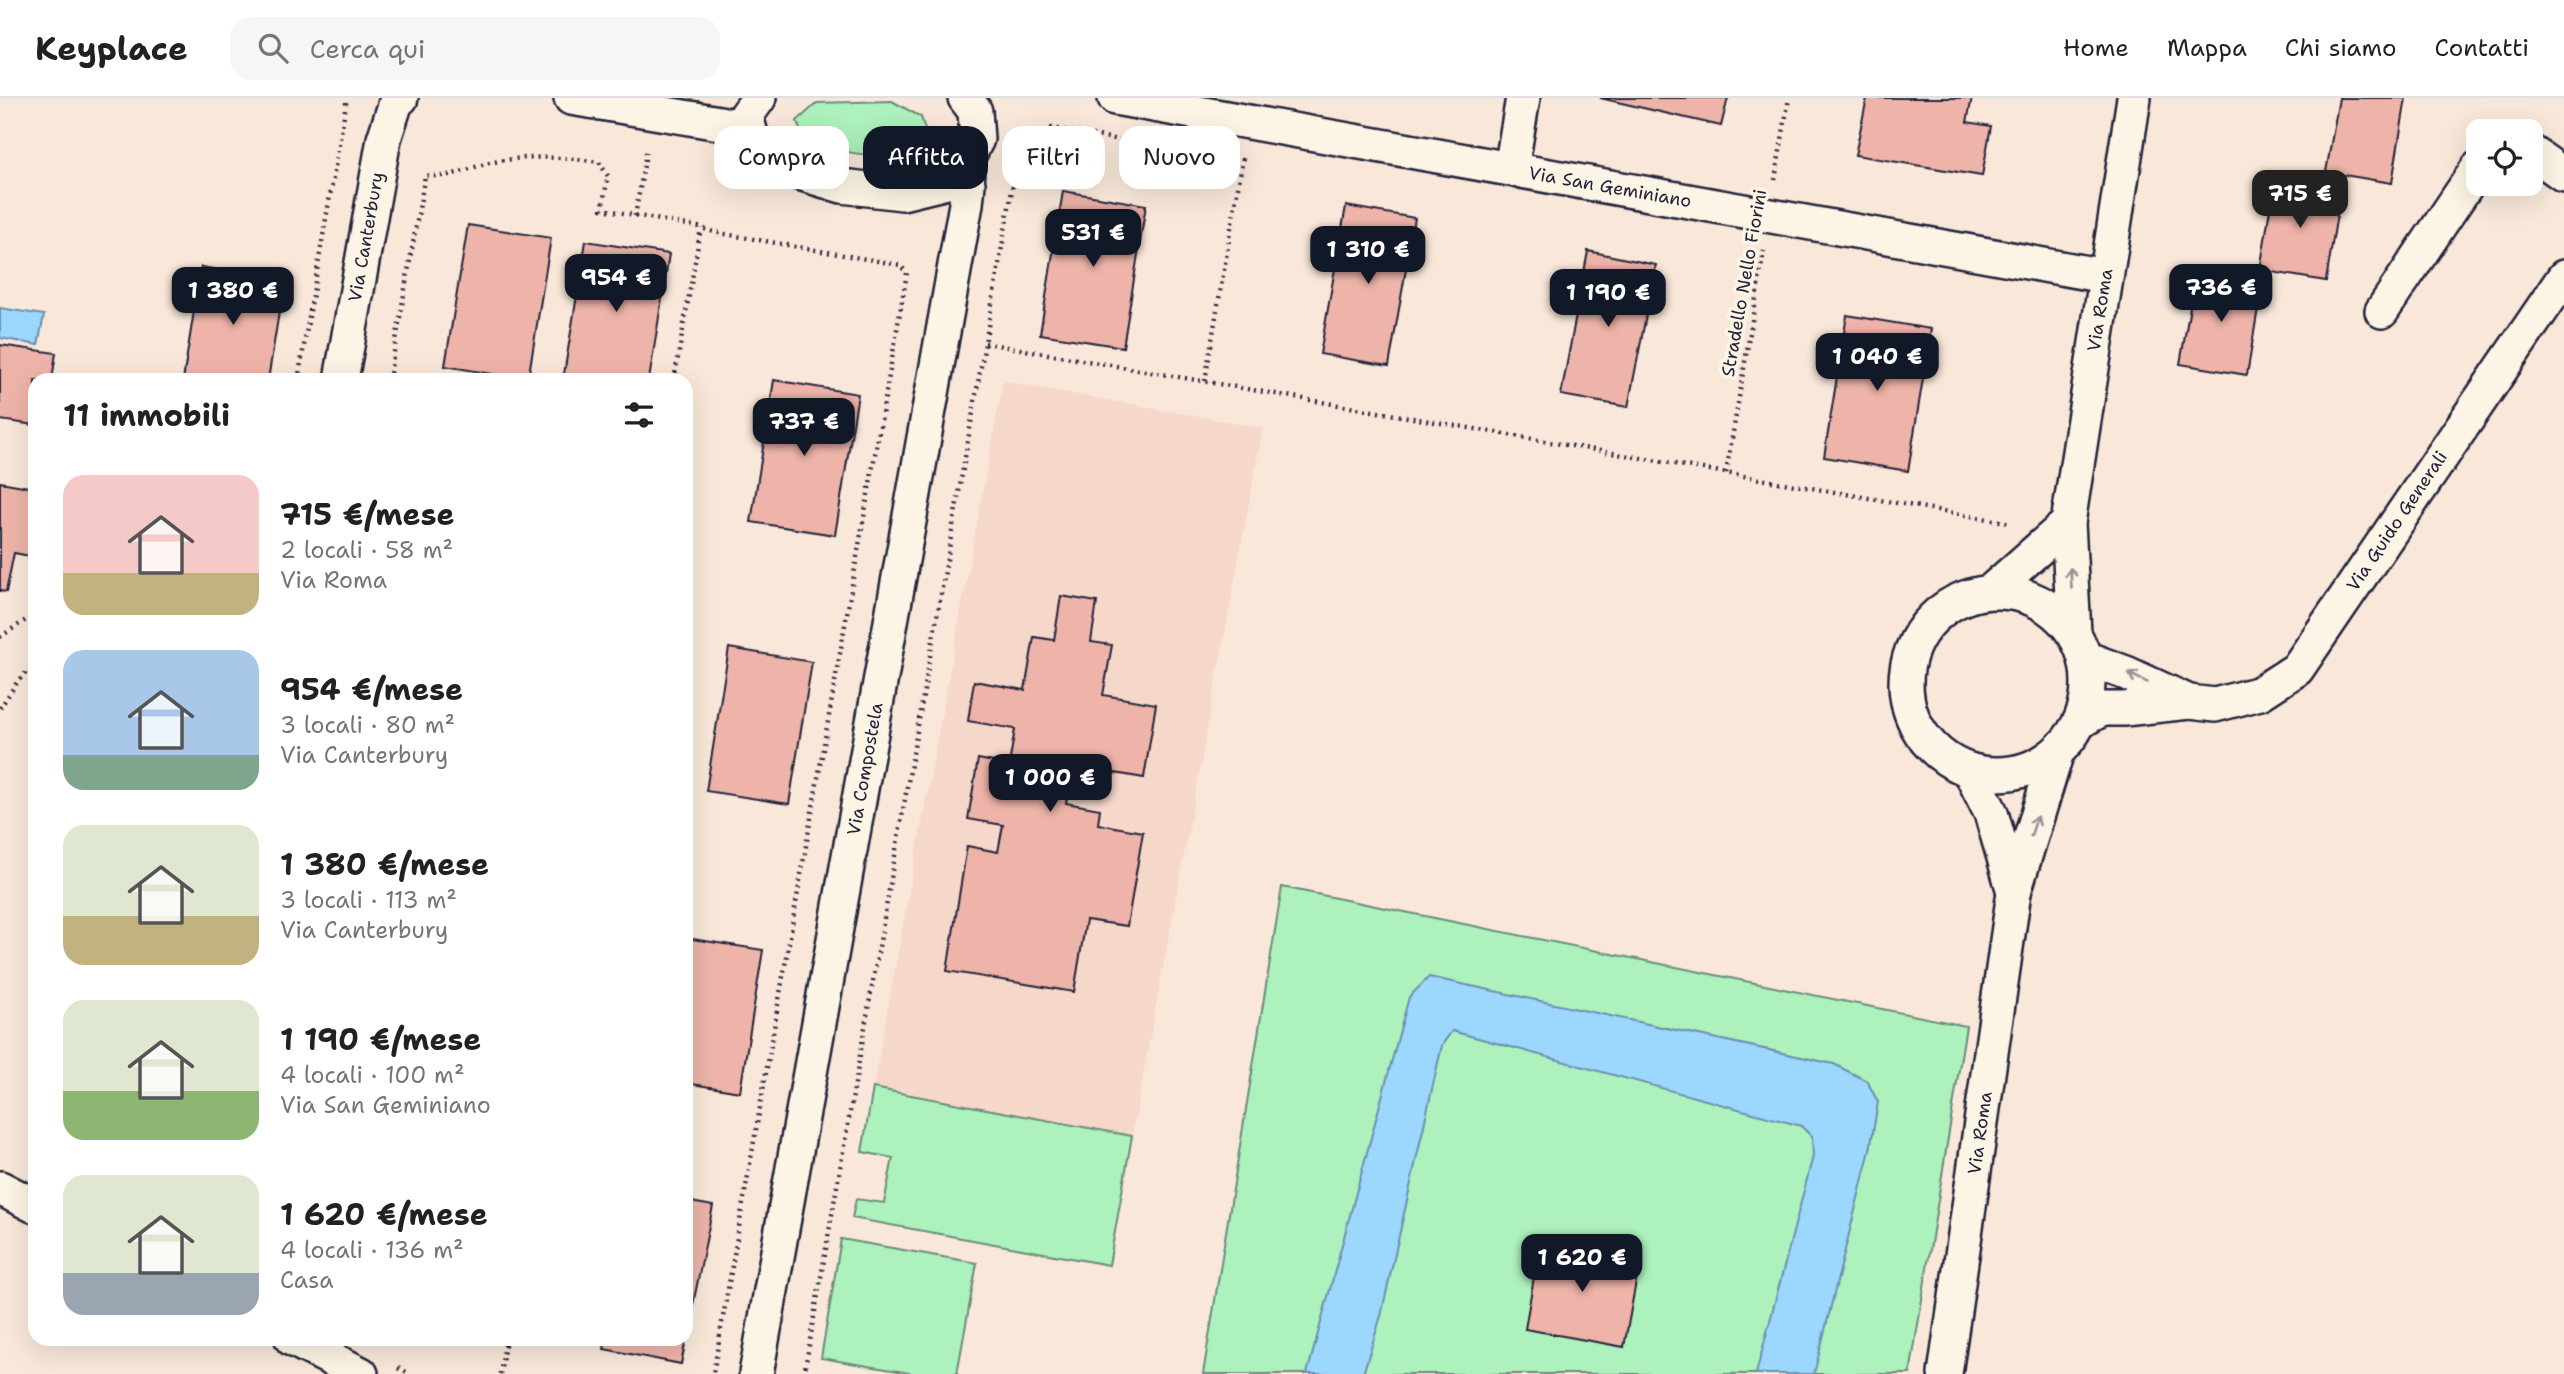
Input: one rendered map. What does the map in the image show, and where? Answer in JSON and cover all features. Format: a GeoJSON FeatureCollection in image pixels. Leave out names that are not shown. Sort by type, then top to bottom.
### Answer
{"type":"FeatureCollection","features":[{"type":"Feature","properties":{"kind":"street","name":"Via Canterbury"},"geometry":{"type":"LineString","coordinates":[[342,373],[384,139],[396,102],[401,98]]}},
{"type":"Feature","properties":{"kind":"street"},"geometry":{"type":"LineString","coordinates":[[571,98],[653,112],[754,113],[752,138],[770,160],[796,172],[842,186],[863,188]]}},
{"type":"Feature","properties":{"kind":"street","name":"Via San Geminiano"},"geometry":{"type":"LineString","coordinates":[[1115,98],[2105,275]]}},
{"type":"Feature","properties":{"kind":"street"},"geometry":{"type":"LineString","coordinates":[[1511,169],[1523,98]]}},
{"type":"Feature","properties":{"kind":"street","name":"Via Roma"},"geometry":{"type":"LineString","coordinates":[[2080,646],[2058,615],[2038,601],[2015,593],[1991,592],[1963,598],[1938,612],[1919,633],[1908,659],[1905,687],[1910,715],[1924,740],[1945,758],[1970,771],[2001,775],[2031,768],[2057,752],[2071,738],[2081,720],[2089,679],[2080,646],[2068,523],[2134,98]]}},
{"type":"Feature","properties":{"kind":"street"},"geometry":{"type":"LineString","coordinates":[[967,99],[975,111],[976,126]]}},
{"type":"Feature","properties":{"kind":"street"},"geometry":{"type":"LineString","coordinates":[[2543,160],[2564,175]]}},
{"type":"Feature","properties":{"kind":"street"},"geometry":{"type":"LineString","coordinates":[[2382,310],[2466,187]]}},
{"type":"Feature","properties":{"kind":"street"},"geometry":{"type":"LineString","coordinates":[[868,189],[902,193],[917,189]]}},
{"type":"Feature","properties":{"kind":"street","name":"Via Compostela"},"geometry":{"type":"LineString","coordinates":[[756,1374],[967,189]]}},
{"type":"Feature","properties":{"kind":"street","name":"Via Guido Generali"},"geometry":{"type":"LineString","coordinates":[[2081,720],[2102,709],[2189,702],[2215,705],[2260,693],[2297,669],[2564,277]]}},
{"type":"Feature","properties":{"kind":"street","name":"Via Roma"},"geometry":{"type":"LineString","coordinates":[[1991,592],[2068,523]]}},
{"type":"Feature","properties":{"kind":"street","name":"Via Guido Generali"},"geometry":{"type":"LineString","coordinates":[[2080,646],[2126,673],[2189,702]]}},
{"type":"Feature","properties":{"kind":"street","name":"Via Roma"},"geometry":{"type":"LineString","coordinates":[[1945,1374],[2014,891],[2057,752]]}},
{"type":"Feature","properties":{"kind":"street","name":"Via Roma"},"geometry":{"type":"LineString","coordinates":[[1970,771],[1991,813],[2014,891]]}},
{"type":"Feature","properties":{"kind":"street"},"geometry":{"type":"LineString","coordinates":[[0,1188],[28,1202]]}},
{"type":"Feature","properties":{"kind":"street"},"geometry":{"type":"LineString","coordinates":[[306,1346],[361,1374]]}},
{"type":"Feature","properties":{"kind":"path"},"geometry":{"type":"LineString","coordinates":[[299,373],[347,98]]}},
{"type":"Feature","properties":{"kind":"path","name":"Stradello Nello Fiorini"},"geometry":{"type":"LineString","coordinates":[[1726,473],[1789,98]]}},
{"type":"Feature","properties":{"kind":"path"},"geometry":{"type":"LineString","coordinates":[[635,216],[653,112]]}},
{"type":"Feature","properties":{"kind":"path"},"geometry":{"type":"LineString","coordinates":[[1205,381],[1250,122]]}},
{"type":"Feature","properties":{"kind":"path"},"geometry":{"type":"LineString","coordinates":[[804,1374],[1019,150],[1052,128],[1119,139]]}},
{"type":"Feature","properties":{"kind":"path"},"geometry":{"type":"LineString","coordinates":[[390,373],[425,176],[440,178],[493,162],[555,156],[599,162],[608,176],[602,209],[900,265],[906,273],[713,1374]]}},
{"type":"Feature","properties":{"kind":"path"},"geometry":{"type":"LineString","coordinates":[[675,373],[701,228]]}},
{"type":"Feature","properties":{"kind":"path"},"geometry":{"type":"LineString","coordinates":[[1764,253],[1777,255]]}},
{"type":"Feature","properties":{"kind":"path"},"geometry":{"type":"LineString","coordinates":[[985,343],[2015,524]]}},
{"type":"Feature","properties":{"kind":"path"},"geometry":{"type":"LineString","coordinates":[[0,637],[28,619]]}},
{"type":"Feature","properties":{"kind":"path"},"geometry":{"type":"LineString","coordinates":[[0,708],[28,670]]}},
{"type":"Feature","properties":{"kind":"path"},"geometry":{"type":"LineString","coordinates":[[500,1374],[505,1346]]}},
{"type":"Feature","properties":{"kind":"shaded area"},"geometry":{"type":"Polygon","coordinates":[[[1003,381],[1263,428],[1132,1136],[873,1088],[1003,381]]]}},
{"type":"Feature","properties":{"kind":"green space"},"geometry":{"type":"Polygon","coordinates":[[[892,101],[921,117],[924,126],[863,126],[863,154],[849,152],[849,126],[799,126],[797,121],[817,103],[892,101]]]}},
{"type":"Feature","properties":{"kind":"green space"},"geometry":{"type":"Polygon","coordinates":[[[1282,887],[1966,1026],[1910,1374],[1203,1374],[1282,887]]]}},
{"type":"Feature","properties":{"kind":"green space"},"geometry":{"type":"Polygon","coordinates":[[[873,1088],[1132,1136],[1109,1265],[852,1218],[856,1199],[884,1203],[893,1158],[862,1152],[873,1088]]]}},
{"type":"Feature","properties":{"kind":"green space"},"geometry":{"type":"Polygon","coordinates":[[[841,1239],[977,1263],[957,1374],[915,1374],[821,1358],[841,1239]]]}},
{"type":"Feature","properties":{"kind":"water"},"geometry":{"type":"Polygon","coordinates":[[[0,308],[44,315],[38,345],[0,338],[0,308]]]}},
{"type":"Feature","properties":{"kind":"water"},"geometry":{"type":"Polygon","coordinates":[[[1429,977],[1834,1064],[1867,1081],[1878,1102],[1870,1150],[1814,1374],[1756,1374],[1813,1156],[1812,1137],[1801,1126],[1452,1031],[1442,1045],[1381,1316],[1363,1374],[1307,1374],[1409,997],[1429,977]]]}},
{"type":"Feature","properties":{"kind":"building"},"geometry":{"type":"Polygon","coordinates":[[[1600,98],[1728,98],[1721,126],[1600,98]]]}},
{"type":"Feature","properties":{"kind":"building"},"geometry":{"type":"Polygon","coordinates":[[[1867,98],[1972,98],[1967,122],[1991,126],[1982,176],[1855,155],[1867,98]]]}},
{"type":"Feature","properties":{"kind":"building"},"geometry":{"type":"Polygon","coordinates":[[[2339,98],[2406,98],[2392,183],[2326,172],[2339,98]]]}},
{"type":"Feature","properties":{"kind":"building"},"geometry":{"type":"Polygon","coordinates":[[[2275,178],[2341,190],[2326,281],[2260,270],[2275,178]]]}},
{"type":"Feature","properties":{"kind":"building"},"geometry":{"type":"Polygon","coordinates":[[[1063,191],[1146,205],[1123,347],[1040,334],[1063,191]]]}},
{"type":"Feature","properties":{"kind":"building"},"geometry":{"type":"Polygon","coordinates":[[[1346,206],[1415,218],[1389,366],[1320,354],[1346,206]]]}},
{"type":"Feature","properties":{"kind":"building"},"geometry":{"type":"Polygon","coordinates":[[[468,225],[551,238],[529,373],[486,373],[445,366],[468,225]]]}},
{"type":"Feature","properties":{"kind":"building"},"geometry":{"type":"Polygon","coordinates":[[[586,241],[669,254],[650,373],[564,373],[586,241]]]}},
{"type":"Feature","properties":{"kind":"building"},"geometry":{"type":"Polygon","coordinates":[[[1588,251],[1656,265],[1628,407],[1561,395],[1588,251]]]}},
{"type":"Feature","properties":{"kind":"building"},"geometry":{"type":"Polygon","coordinates":[[[201,267],[284,281],[269,373],[184,373],[201,267]]]}},
{"type":"Feature","properties":{"kind":"building"},"geometry":{"type":"Polygon","coordinates":[[[2196,273],[2262,284],[2247,375],[2180,364],[2196,273]]]}},
{"type":"Feature","properties":{"kind":"building"},"geometry":{"type":"Polygon","coordinates":[[[1847,315],[1931,329],[1908,471],[1824,457],[1847,315]]]}},
{"type":"Feature","properties":{"kind":"building"},"geometry":{"type":"Polygon","coordinates":[[[0,345],[56,353],[53,373],[28,373],[28,424],[0,420],[0,345]]]}},
{"type":"Feature","properties":{"kind":"building"},"geometry":{"type":"Polygon","coordinates":[[[774,380],[858,394],[835,535],[751,522],[774,380]]]}},
{"type":"Feature","properties":{"kind":"building"},"geometry":{"type":"Polygon","coordinates":[[[0,482],[28,487],[28,556],[14,553],[6,592],[0,591],[0,482]]]}},
{"type":"Feature","properties":{"kind":"building"},"geometry":{"type":"Polygon","coordinates":[[[1061,596],[1097,602],[1091,642],[1112,645],[1103,695],[1156,704],[1144,778],[1097,770],[1094,783],[1070,779],[1066,803],[1100,809],[1098,824],[1143,832],[1127,926],[1086,920],[1074,992],[947,971],[967,846],[998,852],[1003,825],[968,819],[978,759],[1009,765],[1015,729],[968,721],[974,681],[1025,690],[1034,637],[1054,640],[1061,596]]]}},
{"type":"Feature","properties":{"kind":"building"},"geometry":{"type":"Polygon","coordinates":[[[729,648],[812,662],[789,804],[706,791],[729,648]]]}},
{"type":"Feature","properties":{"kind":"building"},"geometry":{"type":"Polygon","coordinates":[[[693,939],[763,950],[740,1092],[693,1084],[693,939]]]}},
{"type":"Feature","properties":{"kind":"building"},"geometry":{"type":"Polygon","coordinates":[[[693,1202],[713,1206],[693,1305],[693,1202]]]}},
{"type":"Feature","properties":{"kind":"building"},"geometry":{"type":"Polygon","coordinates":[[[1540,1242],[1640,1260],[1624,1347],[1525,1329],[1540,1242]]]}},
{"type":"Feature","properties":{"kind":"building"},"geometry":{"type":"Polygon","coordinates":[[[605,1346],[685,1346],[681,1364],[604,1349],[605,1346]]]}}]}
